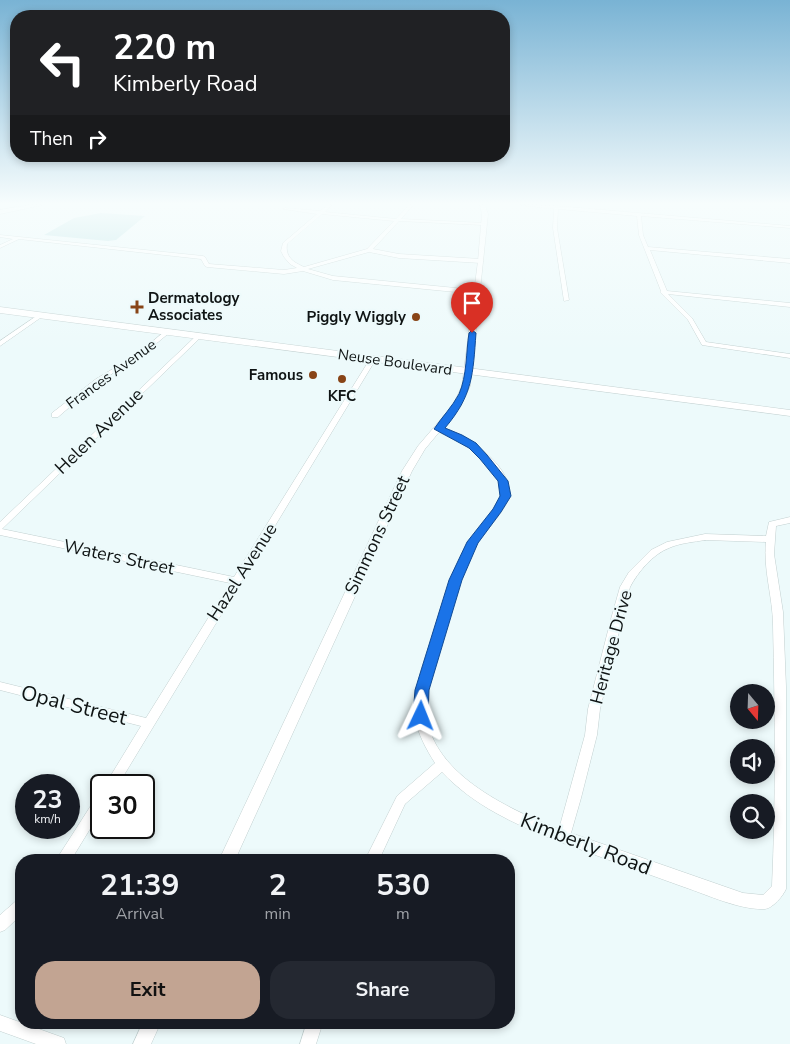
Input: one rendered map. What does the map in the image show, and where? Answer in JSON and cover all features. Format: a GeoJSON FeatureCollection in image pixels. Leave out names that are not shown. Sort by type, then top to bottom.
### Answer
{"type":"FeatureCollection","features":[{"type":"Feature","properties":{"kind":"main road","name":"Neuse Boulevard"},"geometry":{"type":"LineString","coordinates":[[0,310],[790,413]]}},
{"type":"Feature","properties":{"kind":"street"},"geometry":{"type":"LineString","coordinates":[[163,254],[203,258],[207,265],[276,272],[303,269],[356,254]]}},
{"type":"Feature","properties":{"kind":"street"},"geometry":{"type":"LineString","coordinates":[[284,254],[303,269],[333,278],[476,292]]}},
{"type":"Feature","properties":{"kind":"street"},"geometry":{"type":"LineString","coordinates":[[388,254],[481,261]]}},
{"type":"Feature","properties":{"kind":"street","name":"Simmons Street"},"geometry":{"type":"LineString","coordinates":[[230,854],[402,482],[421,448],[461,399],[469,372],[476,292],[482,254]]}},
{"type":"Feature","properties":{"kind":"street"},"geometry":{"type":"LineString","coordinates":[[559,254],[566,300]]}},
{"type":"Feature","properties":{"kind":"street"},"geometry":{"type":"LineString","coordinates":[[648,254],[664,292],[671,302],[690,319],[704,344],[790,356]]}},
{"type":"Feature","properties":{"kind":"street"},"geometry":{"type":"LineString","coordinates":[[705,254],[790,262]]}},
{"type":"Feature","properties":{"kind":"street"},"geometry":{"type":"LineString","coordinates":[[664,292],[790,305]]}},
{"type":"Feature","properties":{"kind":"street"},"geometry":{"type":"LineString","coordinates":[[0,344],[40,316]]}},
{"type":"Feature","properties":{"kind":"street","name":"Frances Avenue"},"geometry":{"type":"LineString","coordinates":[[55,415],[98,380],[138,356],[166,333]]}},
{"type":"Feature","properties":{"kind":"street","name":"Helen Avenue"},"geometry":{"type":"LineString","coordinates":[[0,527],[199,336]]}},
{"type":"Feature","properties":{"kind":"street","name":"Hazel Avenue"},"geometry":{"type":"LineString","coordinates":[[118,774],[373,359]]}},
{"type":"Feature","properties":{"kind":"street","name":"Kimberly Road"},"geometry":{"type":"LineString","coordinates":[[438,429],[459,437],[484,457],[503,481],[505,496],[498,510],[473,542],[464,561],[446,606],[422,690],[421,716],[429,742],[447,769],[475,793],[510,815],[563,837],[743,900],[766,902],[778,889],[780,857],[780,668],[778,612],[769,554],[770,539]]}},
{"type":"Feature","properties":{"kind":"street"},"geometry":{"type":"LineString","coordinates":[[770,539],[772,524],[790,520]]}},
{"type":"Feature","properties":{"kind":"street","name":"Waters Street"},"geometry":{"type":"LineString","coordinates":[[0,532],[238,581]]}},
{"type":"Feature","properties":{"kind":"street","name":"Heritage Drive"},"geometry":{"type":"LineString","coordinates":[[563,837],[591,734],[594,709],[616,619],[625,588],[632,574],[642,562],[667,544],[704,537],[770,539]]}},
{"type":"Feature","properties":{"kind":"street","name":"Opal Street"},"geometry":{"type":"LineString","coordinates":[[0,686],[148,723]]}},
{"type":"Feature","properties":{"kind":"street"},"geometry":{"type":"LineString","coordinates":[[375,854],[401,800],[443,763]]}},
{"type":"Feature","properties":{"kind":"street"},"geometry":{"type":"LineString","coordinates":[[67,854],[90,817]]}},
{"type":"Feature","properties":{"kind":"street"},"geometry":{"type":"LineString","coordinates":[[0,925],[15,911]]}},
{"type":"Feature","properties":{"kind":"street"},"geometry":{"type":"LineString","coordinates":[[0,1023],[15,1028]]}},
{"type":"Feature","properties":{"kind":"street"},"geometry":{"type":"LineString","coordinates":[[17,1029],[58,1044]]}},
{"type":"Feature","properties":{"kind":"street"},"geometry":{"type":"LineString","coordinates":[[142,1044],[149,1029]]}},
{"type":"Feature","properties":{"kind":"street"},"geometry":{"type":"LineString","coordinates":[[308,1044],[313,1029]]}},
{"type":"Feature","properties":{"kind":"place","name":"Dermatology Associates"},"geometry":{"type":"Point","coordinates":[137,307]}},
{"type":"Feature","properties":{"kind":"place","name":"Piggly Wiggly"},"geometry":{"type":"Point","coordinates":[416,317]}},
{"type":"Feature","properties":{"kind":"place","name":"Famous"},"geometry":{"type":"Point","coordinates":[313,375]}},
{"type":"Feature","properties":{"kind":"place","name":"KFC"},"geometry":{"type":"Point","coordinates":[342,379]}},
{"type":"Feature","properties":{"kind":"route"},"geometry":{"type":"LineString","coordinates":[[421,716],[422,690],[446,606],[473,542],[498,510],[505,496],[503,481],[484,457],[459,437],[438,429],[452,414],[464,393],[469,372],[472,333]]}}]}
